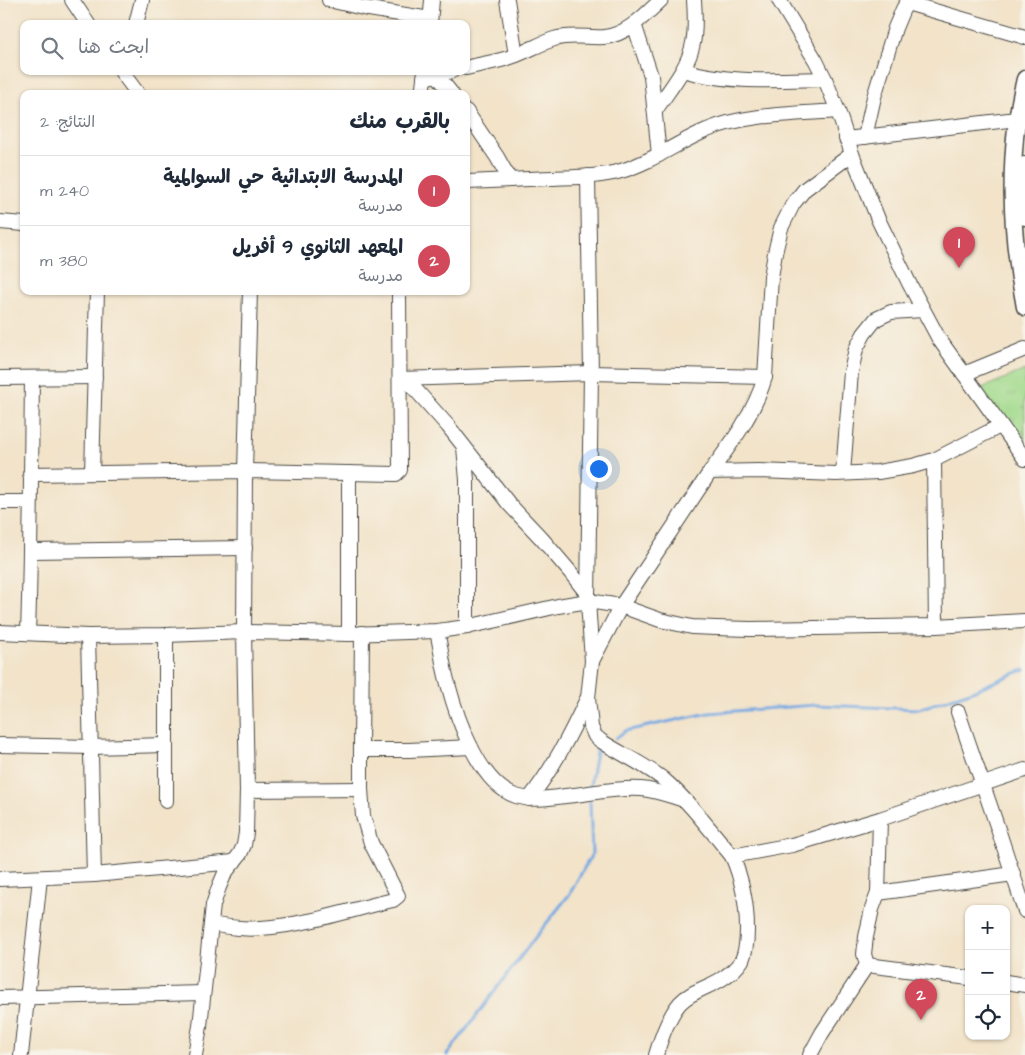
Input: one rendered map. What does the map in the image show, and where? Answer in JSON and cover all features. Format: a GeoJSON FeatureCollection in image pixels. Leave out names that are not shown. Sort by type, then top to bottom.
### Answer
{"type":"FeatureCollection","features":[{"type":"Feature","properties":{"kind":"main road"},"geometry":{"type":"LineString","coordinates":[[1025,79],[1012,199],[1019,280],[1025,307]]}},
{"type":"Feature","properties":{"kind":"main road"},"geometry":{"type":"LineString","coordinates":[[1025,151],[1025,217]]}},
{"type":"Feature","properties":{"kind":"street"},"geometry":{"type":"LineString","coordinates":[[72,0],[85,20]]}},
{"type":"Feature","properties":{"kind":"street"},"geometry":{"type":"LineString","coordinates":[[137,20],[142,0]]}},
{"type":"Feature","properties":{"kind":"street"},"geometry":{"type":"LineString","coordinates":[[329,0],[425,20]]}},
{"type":"Feature","properties":{"kind":"street"},"geometry":{"type":"LineString","coordinates":[[430,20],[432,0]]}},
{"type":"Feature","properties":{"kind":"street"},"geometry":{"type":"LineString","coordinates":[[507,0],[516,55]]}},
{"type":"Feature","properties":{"kind":"street"},"geometry":{"type":"LineString","coordinates":[[470,67],[516,55],[554,39],[613,35],[634,24],[661,0]]}},
{"type":"Feature","properties":{"kind":"street"},"geometry":{"type":"LineString","coordinates":[[655,111],[682,70],[693,45],[694,0]]}},
{"type":"Feature","properties":{"kind":"street"},"geometry":{"type":"LineString","coordinates":[[779,0],[825,79],[838,111],[846,140],[878,219],[923,310],[939,339],[1025,459]]}},
{"type":"Feature","properties":{"kind":"street"},"geometry":{"type":"LineString","coordinates":[[865,137],[874,97],[896,28],[903,9],[908,2],[1025,37]]}},
{"type":"Feature","properties":{"kind":"street"},"geometry":{"type":"LineString","coordinates":[[634,24],[651,76],[658,155]]}},
{"type":"Feature","properties":{"kind":"street"},"geometry":{"type":"LineString","coordinates":[[682,70],[738,80],[825,79]]}},
{"type":"Feature","properties":{"kind":"street"},"geometry":{"type":"LineString","coordinates":[[124,75],[134,90]]}},
{"type":"Feature","properties":{"kind":"street"},"geometry":{"type":"LineString","coordinates":[[423,90],[429,75],[447,90]]}},
{"type":"Feature","properties":{"kind":"street"},"geometry":{"type":"LineString","coordinates":[[470,182],[588,176],[620,171],[658,155],[700,133],[726,123],[747,119],[838,111]]}},
{"type":"Feature","properties":{"kind":"street"},"geometry":{"type":"LineString","coordinates":[[470,117],[510,180]]}},
{"type":"Feature","properties":{"kind":"street"},"geometry":{"type":"LineString","coordinates":[[846,140],[1021,120]]}},
{"type":"Feature","properties":{"kind":"street"},"geometry":{"type":"LineString","coordinates":[[592,661],[622,606],[710,472],[730,445],[751,411],[761,389],[765,377],[771,277],[775,253],[781,228],[793,204],[805,189],[852,154]]}},
{"type":"Feature","properties":{"kind":"street"},"geometry":{"type":"LineString","coordinates":[[588,176],[591,373],[588,598],[592,661],[588,698],[591,727],[595,736],[664,780],[684,800],[732,856],[743,885],[747,911],[747,941],[742,960],[725,977],[688,996],[680,1003],[672,1015],[656,1055]]}},
{"type":"Feature","properties":{"kind":"street"},"geometry":{"type":"LineString","coordinates":[[0,222],[20,224]]}},
{"type":"Feature","properties":{"kind":"street"},"geometry":{"type":"LineString","coordinates":[[92,473],[97,295]]}},
{"type":"Feature","properties":{"kind":"street"},"geometry":{"type":"LineString","coordinates":[[195,1055],[213,905],[225,873],[240,854],[246,833],[244,548],[250,295]]}},
{"type":"Feature","properties":{"kind":"street"},"geometry":{"type":"LineString","coordinates":[[30,474],[245,471],[396,474],[399,471],[403,379],[399,295]]}},
{"type":"Feature","properties":{"kind":"street"},"geometry":{"type":"LineString","coordinates":[[843,473],[851,372],[856,349],[864,334],[876,319],[891,312],[923,310]]}},
{"type":"Feature","properties":{"kind":"street"},"geometry":{"type":"LineString","coordinates":[[964,374],[1025,349]]}},
{"type":"Feature","properties":{"kind":"street"},"geometry":{"type":"LineString","coordinates":[[403,379],[591,373],[765,377]]}},
{"type":"Feature","properties":{"kind":"street"},"geometry":{"type":"LineString","coordinates":[[0,378],[95,377]]}},
{"type":"Feature","properties":{"kind":"street"},"geometry":{"type":"LineString","coordinates":[[28,633],[31,551],[32,378]]}},
{"type":"Feature","properties":{"kind":"street"},"geometry":{"type":"LineString","coordinates":[[403,379],[448,426],[509,504],[560,559],[588,598]]}},
{"type":"Feature","properties":{"kind":"street"},"geometry":{"type":"LineString","coordinates":[[710,472],[878,472],[934,460],[1000,426]]}},
{"type":"Feature","properties":{"kind":"street"},"geometry":{"type":"LineString","coordinates":[[464,447],[467,480],[467,627]]}},
{"type":"Feature","properties":{"kind":"street"},"geometry":{"type":"LineString","coordinates":[[934,460],[936,626]]}},
{"type":"Feature","properties":{"kind":"street"},"geometry":{"type":"LineString","coordinates":[[211,924],[238,928],[268,928],[301,923],[397,898],[398,894],[371,843],[363,816],[349,473]]}},
{"type":"Feature","properties":{"kind":"street"},"geometry":{"type":"LineString","coordinates":[[0,502],[30,502]]}},
{"type":"Feature","properties":{"kind":"street"},"geometry":{"type":"LineString","coordinates":[[31,551],[244,548]]}},
{"type":"Feature","properties":{"kind":"street"},"geometry":{"type":"LineString","coordinates":[[0,632],[88,636],[244,632],[356,633],[437,631],[467,627],[588,598],[622,606],[660,620],[692,627],[750,629],[936,626],[1025,621]]}},
{"type":"Feature","properties":{"kind":"street"},"geometry":{"type":"LineString","coordinates":[[437,631],[448,683],[465,735],[490,778],[505,790],[516,796],[529,799],[628,789],[658,792],[684,800]]}},
{"type":"Feature","properties":{"kind":"street"},"geometry":{"type":"LineString","coordinates":[[166,635],[166,801]]}},
{"type":"Feature","properties":{"kind":"street"},"geometry":{"type":"LineString","coordinates":[[88,636],[94,875]]}},
{"type":"Feature","properties":{"kind":"street"},"geometry":{"type":"LineString","coordinates":[[529,799],[541,784],[588,698]]}},
{"type":"Feature","properties":{"kind":"street"},"geometry":{"type":"LineString","coordinates":[[958,712],[1025,911]]}},
{"type":"Feature","properties":{"kind":"street"},"geometry":{"type":"LineString","coordinates":[[0,745],[91,747],[166,745]]}},
{"type":"Feature","properties":{"kind":"street"},"geometry":{"type":"LineString","coordinates":[[361,750],[471,747]]}},
{"type":"Feature","properties":{"kind":"street"},"geometry":{"type":"LineString","coordinates":[[732,856],[792,845],[880,819],[1025,770]]}},
{"type":"Feature","properties":{"kind":"street"},"geometry":{"type":"LineString","coordinates":[[247,790],[361,789]]}},
{"type":"Feature","properties":{"kind":"street"},"geometry":{"type":"LineString","coordinates":[[810,1055],[866,965],[864,954],[866,937],[872,909],[878,893],[880,819]]}},
{"type":"Feature","properties":{"kind":"street"},"geometry":{"type":"LineString","coordinates":[[0,879],[94,875],[234,862]]}},
{"type":"Feature","properties":{"kind":"street"},"geometry":{"type":"LineString","coordinates":[[878,893],[1013,874]]}},
{"type":"Feature","properties":{"kind":"street"},"geometry":{"type":"LineString","coordinates":[[21,1055],[40,878]]}},
{"type":"Feature","properties":{"kind":"street"},"geometry":{"type":"LineString","coordinates":[[866,965],[965,977]]}},
{"type":"Feature","properties":{"kind":"street"},"geometry":{"type":"LineString","coordinates":[[1010,983],[1025,985]]}},
{"type":"Feature","properties":{"kind":"street"},"geometry":{"type":"LineString","coordinates":[[0,998],[203,993]]}},
{"type":"Feature","properties":{"kind":"green space"},"geometry":{"type":"Polygon","coordinates":[[[1025,370],[1025,450],[977,390],[1025,370]]]}},
{"type":"Feature","properties":{"kind":"waterway"},"geometry":{"type":"LineString","coordinates":[[615,739],[625,731],[709,713],[816,705],[919,709],[970,692],[1025,670]]}},
{"type":"Feature","properties":{"kind":"waterway"},"geometry":{"type":"LineString","coordinates":[[590,786],[596,752],[599,750]]}},
{"type":"Feature","properties":{"kind":"waterway"},"geometry":{"type":"LineString","coordinates":[[447,1055],[569,895],[592,854],[590,802]]}},
{"type":"Feature","properties":{"kind":"place","name":"المدرسة الابتدائية حي السوالمية"},"geometry":{"type":"Point","coordinates":[959,268]}},
{"type":"Feature","properties":{"kind":"place","name":"المعهد الثانوي 9 أفريل"},"geometry":{"type":"Point","coordinates":[921,1020]}}]}
